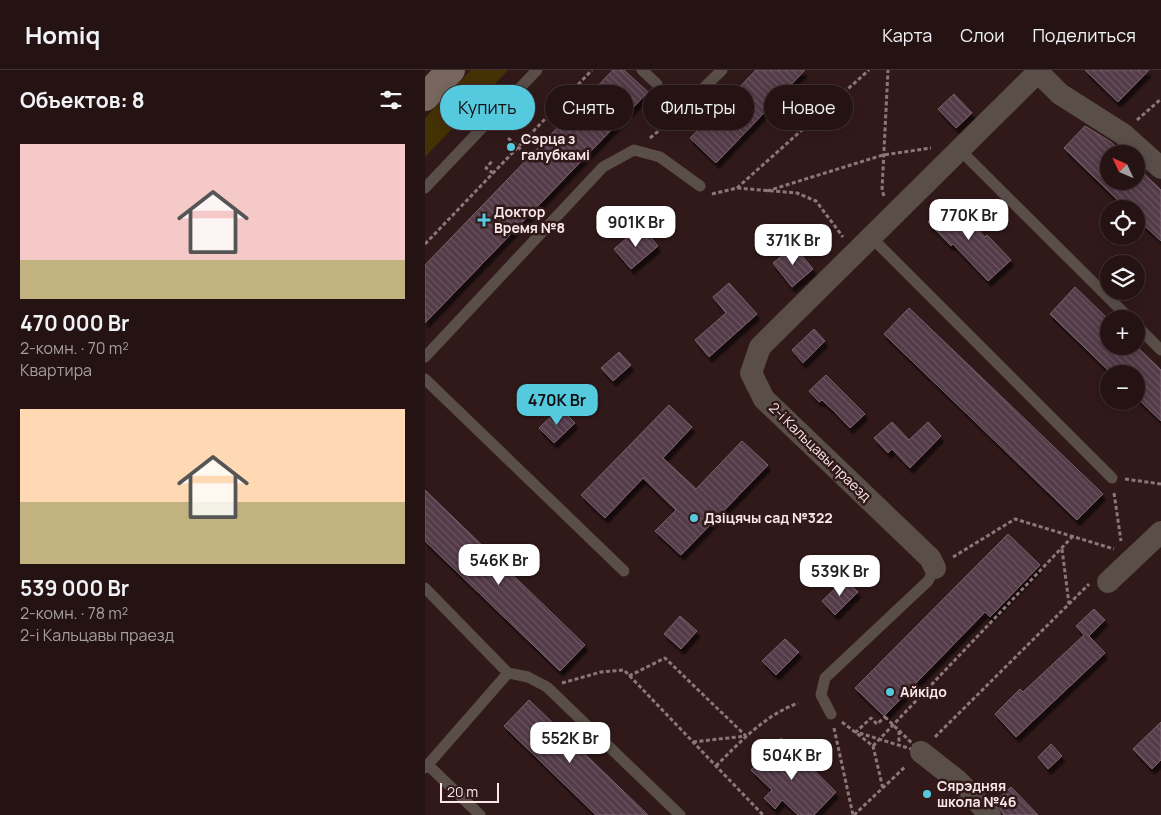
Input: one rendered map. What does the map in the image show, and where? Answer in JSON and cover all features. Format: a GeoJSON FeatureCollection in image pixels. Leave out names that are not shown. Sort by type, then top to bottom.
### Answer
{"type":"FeatureCollection","features":[{"type":"Feature","properties":{"kind":"main road"},"geometry":{"type":"LineString","coordinates":[[425,97],[451,70]]}},
{"type":"Feature","properties":{"kind":"street","name":"2-і Кальцавы праезд"},"geometry":{"type":"LineString","coordinates":[[935,568],[930,558],[764,399],[751,373],[760,347],[960,150],[1037,71]]}},
{"type":"Feature","properties":{"kind":"street"},"geometry":{"type":"LineString","coordinates":[[1037,71],[1060,94],[1123,134],[1161,168]]}},
{"type":"Feature","properties":{"kind":"street"},"geometry":{"type":"LineString","coordinates":[[1102,580],[1161,532]]}},
{"type":"Feature","properties":{"kind":"street"},"geometry":{"type":"LineString","coordinates":[[920,753],[958,781],[990,815]]}},
{"type":"Feature","properties":{"kind":"lane"},"geometry":{"type":"LineString","coordinates":[[425,188],[537,70]]}},
{"type":"Feature","properties":{"kind":"lane"},"geometry":{"type":"LineString","coordinates":[[642,70],[657,84]]}},
{"type":"Feature","properties":{"kind":"lane"},"geometry":{"type":"LineString","coordinates":[[707,85],[722,70]]}},
{"type":"Feature","properties":{"kind":"lane"},"geometry":{"type":"LineString","coordinates":[[425,357],[603,167],[635,150],[660,157],[700,186]]}},
{"type":"Feature","properties":{"kind":"lane"},"geometry":{"type":"LineString","coordinates":[[960,150],[1121,310]]}},
{"type":"Feature","properties":{"kind":"lane"},"geometry":{"type":"LineString","coordinates":[[871,237],[1112,478]]}},
{"type":"Feature","properties":{"kind":"lane"},"geometry":{"type":"LineString","coordinates":[[1145,334],[1161,350]]}},
{"type":"Feature","properties":{"kind":"lane"},"geometry":{"type":"LineString","coordinates":[[425,379],[624,571]]}},
{"type":"Feature","properties":{"kind":"lane"},"geometry":{"type":"LineString","coordinates":[[831,714],[821,695],[825,678],[928,581],[935,568]]}},
{"type":"Feature","properties":{"kind":"lane"},"geometry":{"type":"LineString","coordinates":[[425,588],[508,673],[527,677],[547,687],[680,815]]}},
{"type":"Feature","properties":{"kind":"lane"},"geometry":{"type":"LineString","coordinates":[[480,815],[427,767],[508,673]]}},
{"type":"Feature","properties":{"kind":"path"},"geometry":{"type":"LineString","coordinates":[[425,244],[592,70]]}},
{"type":"Feature","properties":{"kind":"path"},"geometry":{"type":"LineString","coordinates":[[737,188],[869,70]]}},
{"type":"Feature","properties":{"kind":"path"},"geometry":{"type":"LineString","coordinates":[[888,70],[882,190],[891,218]]}},
{"type":"Feature","properties":{"kind":"path"},"geometry":{"type":"LineString","coordinates":[[657,84],[657,134]]}},
{"type":"Feature","properties":{"kind":"path"},"geometry":{"type":"LineString","coordinates":[[1141,115],[1161,99]]}},
{"type":"Feature","properties":{"kind":"path"},"geometry":{"type":"LineString","coordinates":[[508,138],[529,158]]}},
{"type":"Feature","properties":{"kind":"path"},"geometry":{"type":"LineString","coordinates":[[767,191],[883,155],[953,144],[960,150]]}},
{"type":"Feature","properties":{"kind":"path"},"geometry":{"type":"LineString","coordinates":[[493,160],[486,168],[493,174]]}},
{"type":"Feature","properties":{"kind":"path"},"geometry":{"type":"LineString","coordinates":[[700,186],[712,194],[737,188],[797,193],[816,201],[855,254]]}},
{"type":"Feature","properties":{"kind":"path"},"geometry":{"type":"LineString","coordinates":[[1121,542],[1112,478],[1161,484]]}},
{"type":"Feature","properties":{"kind":"path"},"geometry":{"type":"LineString","coordinates":[[935,568],[1015,519],[1123,551]]}},
{"type":"Feature","properties":{"kind":"path"},"geometry":{"type":"LineString","coordinates":[[873,746],[1073,536]]}},
{"type":"Feature","properties":{"kind":"path"},"geometry":{"type":"LineString","coordinates":[[1062,548],[1069,604]]}},
{"type":"Feature","properties":{"kind":"path"},"geometry":{"type":"LineString","coordinates":[[831,714],[853,815],[920,753],[1069,604],[1102,580]]}},
{"type":"Feature","properties":{"kind":"path"},"geometry":{"type":"LineString","coordinates":[[629,676],[665,658],[746,736]]}},
{"type":"Feature","properties":{"kind":"path"},"geometry":{"type":"LineString","coordinates":[[547,687],[601,672],[624,670],[763,815]]}},
{"type":"Feature","properties":{"kind":"path"},"geometry":{"type":"LineString","coordinates":[[716,766],[746,736],[778,710],[798,703]]}},
{"type":"Feature","properties":{"kind":"path"},"geometry":{"type":"LineString","coordinates":[[831,714],[873,746],[883,789]]}},
{"type":"Feature","properties":{"kind":"path"},"geometry":{"type":"LineString","coordinates":[[856,732],[871,718],[877,724],[885,716],[920,753]]}},
{"type":"Feature","properties":{"kind":"path"},"geometry":{"type":"LineString","coordinates":[[899,730],[899,746]]}},
{"type":"Feature","properties":{"kind":"path"},"geometry":{"type":"LineString","coordinates":[[856,732],[920,753]]}},
{"type":"Feature","properties":{"kind":"path"},"geometry":{"type":"LineString","coordinates":[[693,742],[746,736]]}},
{"type":"Feature","properties":{"kind":"shaded area"},"geometry":{"type":"Polygon","coordinates":[[[471,70],[508,70],[494,85],[457,85],[471,70]]]}},
{"type":"Feature","properties":{"kind":"shaded area"},"geometry":{"type":"Polygon","coordinates":[[[440,102],[440,130],[451,130],[425,157],[425,118],[440,102]]]}},
{"type":"Feature","properties":{"kind":"building"},"geometry":{"type":"Polygon","coordinates":[[[613,70],[624,70],[643,87],[643,97],[633,108],[633,85],[599,85],[613,70]]]}},
{"type":"Feature","properties":{"kind":"building"},"geometry":{"type":"Polygon","coordinates":[[[756,70],[805,70],[791,85],[764,85],[764,113],[754,123],[754,85],[741,85],[756,70]]]}},
{"type":"Feature","properties":{"kind":"building"},"geometry":{"type":"Polygon","coordinates":[[[1085,70],[1149,70],[1118,102],[1085,70]]]}},
{"type":"Feature","properties":{"kind":"building"},"geometry":{"type":"Polygon","coordinates":[[[954,94],[972,113],[956,128],[938,109],[954,94]]]}},
{"type":"Feature","properties":{"kind":"building"},"geometry":{"type":"Polygon","coordinates":[[[1085,126],[1111,142],[1114,145],[1100,145],[1100,183],[1064,148],[1085,126]]]}},
{"type":"Feature","properties":{"kind":"building"},"geometry":{"type":"Polygon","coordinates":[[[555,130],[611,130],[425,323],[425,265],[555,130]]]}},
{"type":"Feature","properties":{"kind":"building"},"geometry":{"type":"Polygon","coordinates":[[[698,130],[748,130],[716,163],[690,138],[698,130]]]}},
{"type":"Feature","properties":{"kind":"building"},"geometry":{"type":"Polygon","coordinates":[[[1145,175],[1161,190],[1161,241],[1145,226],[1145,200],[1118,200],[1107,190],[1145,190],[1145,175]]]}},
{"type":"Feature","properties":{"kind":"building"},"geometry":{"type":"Polygon","coordinates":[[[950,200],[985,237],[987,235],[1011,260],[988,281],[953,244],[951,246],[928,222],[950,200]]]}},
{"type":"Feature","properties":{"kind":"building"},"geometry":{"type":"Polygon","coordinates":[[[641,226],[658,246],[631,269],[614,249],[641,226]]]}},
{"type":"Feature","properties":{"kind":"building"},"geometry":{"type":"Polygon","coordinates":[[[794,246],[813,269],[792,287],[773,263],[794,246]]]}},
{"type":"Feature","properties":{"kind":"building"},"geometry":{"type":"Polygon","coordinates":[[[729,283],[757,314],[709,357],[695,340],[726,313],[713,297],[729,283]]]}},
{"type":"Feature","properties":{"kind":"building"},"geometry":{"type":"Polygon","coordinates":[[[1075,287],[1100,311],[1100,355],[1145,355],[1161,370],[1161,421],[1145,406],[1145,365],[1103,365],[1050,314],[1075,287]]]}},
{"type":"Feature","properties":{"kind":"building"},"geometry":{"type":"Polygon","coordinates":[[[909,308],[1103,494],[1077,520],[884,334],[909,308]]]}},
{"type":"Feature","properties":{"kind":"building"},"geometry":{"type":"Polygon","coordinates":[[[814,329],[825,341],[803,363],[792,350],[814,329]]]}},
{"type":"Feature","properties":{"kind":"building"},"geometry":{"type":"Polygon","coordinates":[[[619,352],[631,365],[613,381],[601,368],[619,352]]]}},
{"type":"Feature","properties":{"kind":"building"},"geometry":{"type":"Polygon","coordinates":[[[826,375],[865,414],[850,428],[822,400],[819,402],[809,391],[826,375]]]}},
{"type":"Feature","properties":{"kind":"building"},"geometry":{"type":"Polygon","coordinates":[[[669,405],[692,427],[663,458],[696,489],[742,441],[768,465],[681,555],[655,531],[676,510],[643,478],[605,518],[581,495],[669,405]]]}},
{"type":"Feature","properties":{"kind":"building"},"geometry":{"type":"Polygon","coordinates":[[[560,408],[575,423],[554,443],[539,428],[560,408]]]}},
{"type":"Feature","properties":{"kind":"building"},"geometry":{"type":"Polygon","coordinates":[[[892,422],[909,440],[928,422],[941,436],[910,468],[892,449],[888,453],[874,438],[892,422]]]}},
{"type":"Feature","properties":{"kind":"building"},"geometry":{"type":"Polygon","coordinates":[[[425,490],[585,645],[560,671],[425,541],[425,490]]]}},
{"type":"Feature","properties":{"kind":"building"},"geometry":{"type":"Polygon","coordinates":[[[1008,534],[1040,565],[990,617],[985,612],[884,716],[855,688],[1008,534]]]}},
{"type":"Feature","properties":{"kind":"building"},"geometry":{"type":"Polygon","coordinates":[[[845,579],[858,592],[835,615],[822,601],[845,579]]]}},
{"type":"Feature","properties":{"kind":"building"},"geometry":{"type":"Polygon","coordinates":[[[1094,609],[1105,620],[1089,636],[1105,653],[1016,737],[995,714],[1020,689],[1023,692],[1084,635],[1076,626],[1094,609]]]}},
{"type":"Feature","properties":{"kind":"building"},"geometry":{"type":"Polygon","coordinates":[[[680,616],[697,631],[681,649],[664,634],[680,616]]]}},
{"type":"Feature","properties":{"kind":"building"},"geometry":{"type":"Polygon","coordinates":[[[785,639],[799,652],[776,675],[762,661],[785,639]]]}},
{"type":"Feature","properties":{"kind":"building"},"geometry":{"type":"Polygon","coordinates":[[[529,700],[648,815],[596,815],[504,726],[529,700]]]}},
{"type":"Feature","properties":{"kind":"building"},"geometry":{"type":"Polygon","coordinates":[[[1161,722],[1161,760],[1152,769],[1133,749],[1161,722]]]}},
{"type":"Feature","properties":{"kind":"building"},"geometry":{"type":"Polygon","coordinates":[[[781,738],[836,792],[814,815],[798,815],[782,800],[775,809],[764,798],[772,790],[751,770],[781,738]]]}},
{"type":"Feature","properties":{"kind":"building"},"geometry":{"type":"Polygon","coordinates":[[[1051,744],[1062,756],[1048,769],[1038,757],[1051,744]]]}},
{"type":"Feature","properties":{"kind":"building"},"geometry":{"type":"Polygon","coordinates":[[[1011,787],[1038,815],[1004,815],[995,801],[1011,787]]]}},
{"type":"Feature","properties":{"kind":"place","name":"Сэрца з галубкамі"},"geometry":{"type":"Point","coordinates":[511,147]}},
{"type":"Feature","properties":{"kind":"place","name":"Доктор Время №8"},"geometry":{"type":"Point","coordinates":[484,220]}},
{"type":"Feature","properties":{"kind":"place","name":"Дзіцячы сад №322"},"geometry":{"type":"Point","coordinates":[694,518]}},
{"type":"Feature","properties":{"kind":"place","name":"Айкідо"},"geometry":{"type":"Point","coordinates":[890,692]}},
{"type":"Feature","properties":{"kind":"place","name":"Сярэдняя школа №46"},"geometry":{"type":"Point","coordinates":[927,794]}}]}
